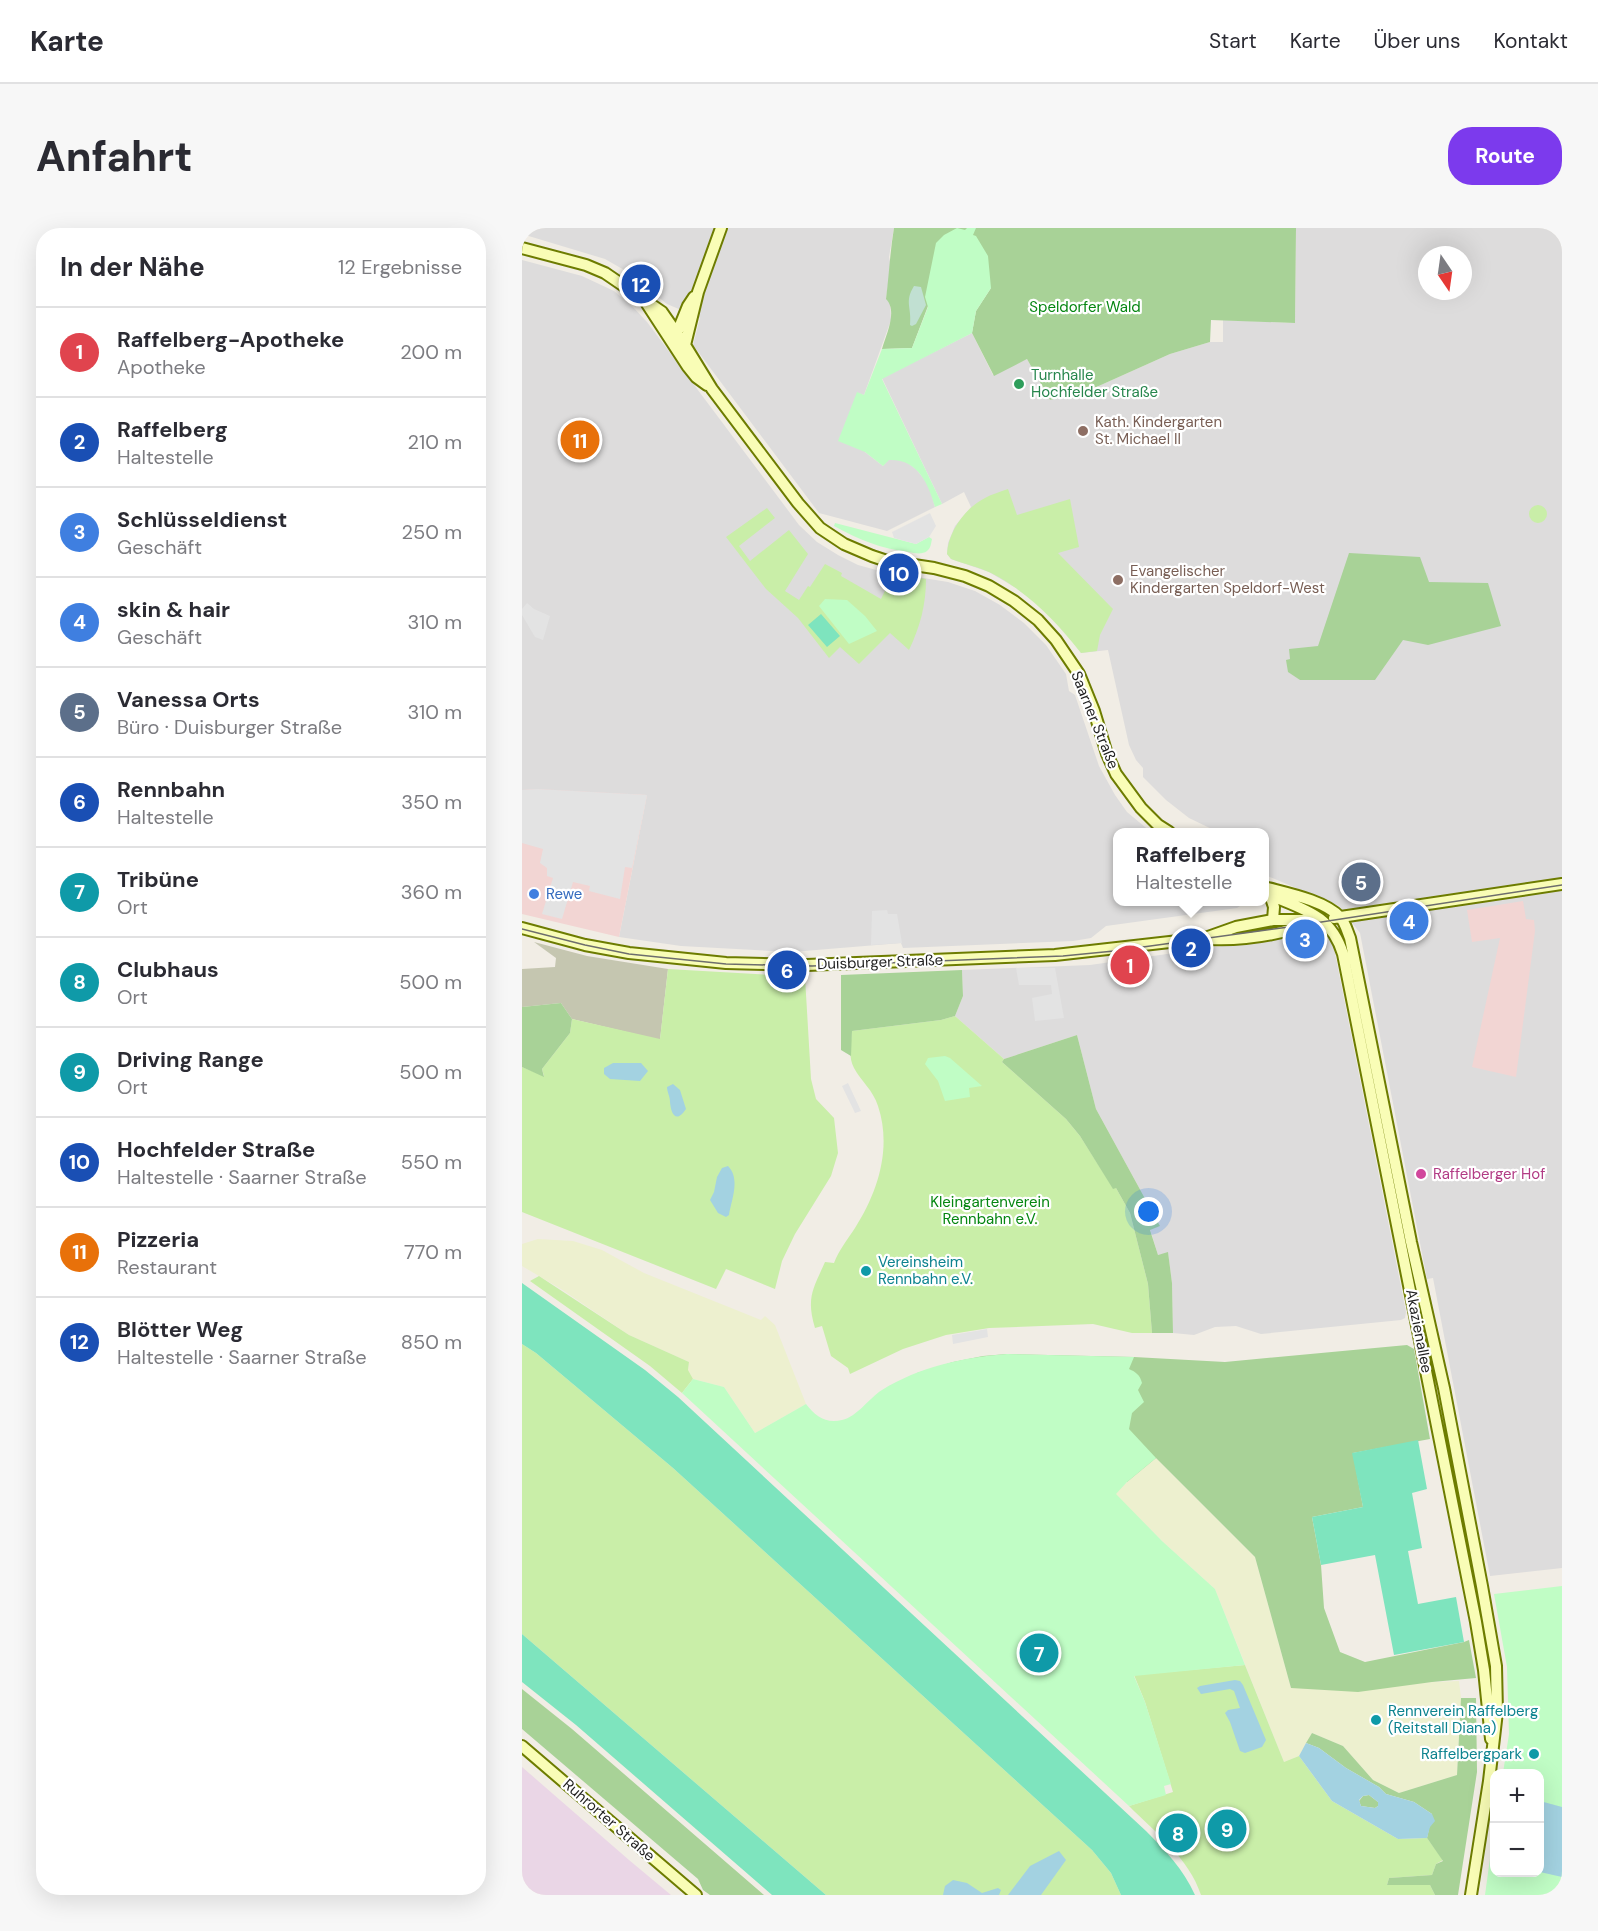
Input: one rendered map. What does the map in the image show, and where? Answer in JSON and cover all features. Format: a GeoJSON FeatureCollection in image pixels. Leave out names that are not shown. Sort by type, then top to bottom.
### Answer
{"type":"FeatureCollection","features":[{"type":"Feature","properties":{"kind":"main road"},"geometry":{"type":"LineString","coordinates":[[686,345],[698,292],[721,228]]}},
{"type":"Feature","properties":{"kind":"main road","name":"Saarner Straße"},"geometry":{"type":"LineString","coordinates":[[522,248],[586,265],[605,273],[662,312],[686,345],[711,389],[798,503],[820,528],[844,544],[872,556],[896,563],[934,568],[975,580],[1014,601],[1038,620],[1056,640],[1079,674],[1094,711],[1107,754],[1120,779],[1141,808],[1164,828]]}},
{"type":"Feature","properties":{"kind":"main road"},"geometry":{"type":"LineString","coordinates":[[677,333],[688,306],[698,292]]}},
{"type":"Feature","properties":{"kind":"main road","name":"Saarner Straße"},"geometry":{"type":"LineString","coordinates":[[644,300],[696,377],[711,389]]}},
{"type":"Feature","properties":{"kind":"main road"},"geometry":{"type":"LineString","coordinates":[[662,312],[688,306]]}},
{"type":"Feature","properties":{"kind":"main road","name":"Duisburger Straße"},"geometry":{"type":"LineString","coordinates":[[1205,938],[1222,940],[1286,932],[1323,920],[1562,884]]}},
{"type":"Feature","properties":{"kind":"main road"},"geometry":{"type":"LineString","coordinates":[[1269,891],[1290,894],[1319,904],[1341,917]]}},
{"type":"Feature","properties":{"kind":"main road"},"geometry":{"type":"LineString","coordinates":[[1269,893],[1323,920]]}},
{"type":"Feature","properties":{"kind":"main road"},"geometry":{"type":"LineString","coordinates":[[1269,897],[1274,907],[1273,920]]}},
{"type":"Feature","properties":{"kind":"main road","name":"Akazienallee"},"geometry":{"type":"LineString","coordinates":[[1341,917],[1350,938],[1361,984],[1409,1233],[1444,1388],[1489,1623],[1498,1684],[1489,1781],[1471,1895]]}},
{"type":"Feature","properties":{"kind":"main road","name":"Duisburger Straße"},"geometry":{"type":"LineString","coordinates":[[522,928],[585,945],[629,953],[683,960],[787,965],[1054,955],[1205,938],[1236,927],[1273,920],[1323,920]]}},
{"type":"Feature","properties":{"kind":"main road","name":"Akazienallee"},"geometry":{"type":"LineString","coordinates":[[1323,920],[1335,933],[1343,954],[1370,1081],[1476,1622],[1485,1678],[1488,1727],[1492,1749]]}},
{"type":"Feature","properties":{"kind":"main road","name":"Ruhrorter Straße"},"geometry":{"type":"LineString","coordinates":[[522,1746],[696,1895]]}},
{"type":"Feature","properties":{"kind":"shaded area"},"geometry":{"type":"Polygon","coordinates":[[[522,228],[894,228],[886,298],[890,302],[891,320],[864,395],[858,393],[865,452],[883,466],[888,460],[898,460],[905,461],[916,469],[929,485],[935,507],[887,531],[819,513],[693,345],[700,318],[667,304],[626,271],[605,259],[522,234],[522,228]]]}},
{"type":"Feature","properties":{"kind":"shaded area"},"geometry":{"type":"Polygon","coordinates":[[[1296,228],[1562,228],[1562,1568],[1490,1576],[1433,1278],[1427,1279],[1360,933],[1339,906],[1269,877],[1269,828],[1210,828],[1189,818],[1166,800],[1143,777],[1143,768],[1136,760],[1129,745],[1108,650],[1081,653],[1062,628],[1042,608],[1016,588],[989,572],[951,559],[947,554],[948,543],[955,526],[971,507],[964,492],[942,504],[882,378],[972,333],[993,375],[1027,359],[1050,400],[1092,389],[1170,354],[1210,342],[1223,342],[1223,320],[1295,323],[1296,228]]]}},
{"type":"Feature","properties":{"kind":"shaded area"},"geometry":{"type":"Polygon","coordinates":[[[522,260],[582,276],[614,291],[633,307],[647,322],[799,525],[817,542],[858,565],[880,571],[948,582],[975,591],[1000,605],[1024,623],[1046,645],[1066,674],[1069,691],[1075,695],[1099,766],[1127,812],[1146,828],[1113,828],[1113,906],[1240,906],[1106,926],[1091,938],[1073,941],[903,948],[901,943],[792,952],[681,946],[619,937],[647,795],[522,790],[522,260]]]}},
{"type":"Feature","properties":{"kind":"shaded area"},"geometry":{"type":"Polygon","coordinates":[[[914,286],[921,287],[926,305],[916,324],[912,326],[910,325],[909,301],[914,286]]]}},
{"type":"Feature","properties":{"kind":"shaded area"},"geometry":{"type":"Polygon","coordinates":[[[930,513],[936,526],[929,537],[916,544],[894,538],[892,532],[930,513]]]}},
{"type":"Feature","properties":{"kind":"shaded area"},"geometry":{"type":"Polygon","coordinates":[[[527,603],[550,616],[543,640],[535,637],[522,615],[522,609],[527,603]]]}},
{"type":"Feature","properties":{"kind":"shaded area"},"geometry":{"type":"Polygon","coordinates":[[[522,790],[647,795],[619,937],[522,914],[522,790]]]}},
{"type":"Feature","properties":{"kind":"shaded area"},"geometry":{"type":"Polygon","coordinates":[[[522,790],[647,795],[632,868],[625,867],[620,899],[589,891],[590,886],[573,882],[562,919],[542,914],[553,878],[547,876],[547,868],[540,863],[543,849],[522,843],[522,790]]]}},
{"type":"Feature","properties":{"kind":"shaded area"},"geometry":{"type":"Polygon","coordinates":[[[1523,901],[1526,919],[1534,920],[1535,931],[1516,1077],[1472,1067],[1500,938],[1472,942],[1467,910],[1523,901]]]}},
{"type":"Feature","properties":{"kind":"shaded area"},"geometry":{"type":"Polygon","coordinates":[[[887,910],[888,914],[897,914],[902,943],[871,945],[872,911],[887,910]]]}},
{"type":"Feature","properties":{"kind":"shaded area"},"geometry":{"type":"Polygon","coordinates":[[[1315,933],[1325,934],[1332,941],[1334,948],[1406,1312],[1405,1318],[1261,1334],[1236,1326],[1215,1327],[1194,1335],[1173,1333],[1172,1283],[1168,1253],[1158,1255],[1150,1229],[1160,1226],[1096,1109],[1077,1035],[1004,1059],[955,1016],[963,996],[962,970],[1090,965],[1315,933]]]}},
{"type":"Feature","properties":{"kind":"shaded area"},"geometry":{"type":"Polygon","coordinates":[[[534,942],[587,956],[668,969],[660,1040],[572,1019],[561,1003],[522,1007],[522,969],[555,967],[556,958],[534,942]]]}},
{"type":"Feature","properties":{"kind":"shaded area"},"geometry":{"type":"Polygon","coordinates":[[[1016,968],[1055,968],[1064,1018],[1035,1021],[1032,998],[1052,994],[1051,985],[1019,985],[1016,968]]]}},
{"type":"Feature","properties":{"kind":"shaded area"},"geometry":{"type":"Polygon","coordinates":[[[848,1083],[861,1111],[855,1113],[842,1086],[848,1083]]]}},
{"type":"Feature","properties":{"kind":"shaded area"},"geometry":{"type":"Polygon","coordinates":[[[538,1239],[573,1241],[602,1250],[644,1273],[761,1320],[765,1316],[775,1325],[806,1404],[755,1433],[724,1387],[693,1379],[688,1370],[689,1362],[629,1335],[561,1289],[522,1266],[522,1244],[538,1239]]]}},
{"type":"Feature","properties":{"kind":"shaded area"},"geometry":{"type":"Polygon","coordinates":[[[987,1329],[988,1337],[953,1344],[952,1335],[987,1329]]]}},
{"type":"Feature","properties":{"kind":"shaded area"},"geometry":{"type":"Polygon","coordinates":[[[1156,1458],[1255,1557],[1291,1688],[1459,1681],[1461,1698],[1457,1775],[1399,1793],[1373,1780],[1343,1746],[1312,1733],[1299,1756],[1284,1762],[1215,1589],[1115,1494],[1156,1458]]]}},
{"type":"Feature","properties":{"kind":"shaded area"},"geometry":{"type":"Polygon","coordinates":[[[522,1767],[629,1860],[671,1895],[522,1895],[522,1767]]]}},
{"type":"Feature","properties":{"kind":"green space","name":"Speldorfer Wald"},"geometry":{"type":"Polygon","coordinates":[[[894,228],[1296,228],[1295,323],[1211,320],[1210,342],[1170,354],[1092,389],[1050,400],[1027,359],[994,376],[972,333],[976,311],[991,288],[928,306],[912,348],[882,349],[891,316],[886,299],[894,228]]]}},
{"type":"Feature","properties":{"kind":"green space"},"geometry":{"type":"Polygon","coordinates":[[[957,228],[965,230],[976,228],[973,235],[976,236],[988,256],[991,288],[976,311],[972,333],[882,379],[942,504],[935,507],[925,481],[914,468],[899,461],[889,460],[883,466],[865,452],[838,441],[857,392],[864,395],[882,349],[912,348],[928,307],[925,297],[936,243],[944,235],[957,228]]]}},
{"type":"Feature","properties":{"kind":"green space"},"geometry":{"type":"Polygon","coordinates":[[[1008,489],[1017,515],[1070,499],[1079,547],[1058,553],[1113,609],[1100,635],[1097,651],[1081,653],[1051,619],[1017,589],[986,571],[951,559],[947,554],[954,529],[964,514],[985,498],[1008,489]]]}},
{"type":"Feature","properties":{"kind":"green space"},"geometry":{"type":"Polygon","coordinates":[[[1538,505],[1544,508],[1547,514],[1544,520],[1538,523],[1532,520],[1529,514],[1532,508],[1538,505]]]}},
{"type":"Feature","properties":{"kind":"green space"},"geometry":{"type":"Polygon","coordinates":[[[767,508],[775,518],[739,546],[750,561],[789,530],[808,554],[785,591],[799,600],[825,564],[881,599],[893,574],[926,579],[922,616],[909,650],[890,633],[859,664],[840,647],[829,658],[798,618],[766,589],[726,537],[767,508]]]}},
{"type":"Feature","properties":{"kind":"green space"},"geometry":{"type":"Polygon","coordinates":[[[835,523],[916,544],[929,537],[932,539],[925,552],[899,551],[861,539],[834,526],[835,523]]]}},
{"type":"Feature","properties":{"kind":"green space"},"geometry":{"type":"Polygon","coordinates":[[[1349,553],[1420,557],[1429,582],[1488,583],[1501,626],[1428,645],[1403,640],[1375,680],[1300,680],[1288,672],[1286,660],[1290,659],[1289,649],[1318,646],[1349,553]]]}},
{"type":"Feature","properties":{"kind":"green space"},"geometry":{"type":"Polygon","coordinates":[[[825,599],[847,600],[865,616],[877,631],[849,644],[819,606],[825,599]]]}},
{"type":"Feature","properties":{"kind":"green space"},"geometry":{"type":"Polygon","coordinates":[[[821,614],[840,636],[827,647],[808,625],[821,614]]]}},
{"type":"Feature","properties":{"kind":"green space"},"geometry":{"type":"Polygon","coordinates":[[[668,969],[805,977],[811,1079],[816,1099],[834,1118],[838,1153],[831,1176],[795,1234],[782,1261],[775,1289],[726,1269],[716,1289],[522,1212],[522,1067],[544,1076],[542,1069],[570,1033],[572,1019],[660,1039],[668,969]]]}},
{"type":"Feature","properties":{"kind":"green space"},"geometry":{"type":"Polygon","coordinates":[[[962,970],[963,996],[955,1016],[941,1020],[852,1031],[851,1056],[841,1050],[841,975],[962,970]]]}},
{"type":"Feature","properties":{"kind":"green space"},"geometry":{"type":"Polygon","coordinates":[[[561,1003],[572,1019],[570,1033],[542,1069],[544,1077],[522,1067],[522,1007],[561,1003]]]}},
{"type":"Feature","properties":{"kind":"green space","name":"Kleingartenverein Rennbahn e.V."},"geometry":{"type":"Polygon","coordinates":[[[955,1016],[1004,1059],[1002,1062],[1066,1119],[1080,1136],[1113,1188],[1116,1188],[1130,1213],[1148,1284],[1152,1333],[1132,1333],[1093,1324],[989,1328],[946,1335],[903,1349],[850,1374],[848,1368],[831,1356],[822,1326],[815,1328],[811,1309],[812,1294],[825,1262],[834,1263],[863,1214],[876,1185],[883,1154],[884,1138],[878,1106],[854,1068],[851,1059],[852,1031],[941,1020],[955,1016]]]}},
{"type":"Feature","properties":{"kind":"green space"},"geometry":{"type":"Polygon","coordinates":[[[1077,1035],[1096,1109],[1160,1226],[1150,1230],[1158,1255],[1168,1252],[1172,1283],[1173,1333],[1152,1333],[1148,1284],[1130,1213],[1116,1188],[1113,1189],[1080,1136],[1066,1119],[1002,1062],[1004,1059],[1077,1035]]]}},
{"type":"Feature","properties":{"kind":"green space"},"geometry":{"type":"Polygon","coordinates":[[[945,1056],[982,1086],[969,1088],[970,1097],[945,1101],[938,1081],[925,1064],[928,1058],[945,1056]]]}},
{"type":"Feature","properties":{"kind":"green space"},"geometry":{"type":"Polygon","coordinates":[[[539,1276],[629,1335],[689,1362],[688,1370],[693,1379],[682,1393],[650,1366],[530,1281],[539,1276]]]}},
{"type":"Feature","properties":{"kind":"green space"},"geometry":{"type":"Polygon","coordinates":[[[522,1283],[645,1370],[678,1397],[1146,1831],[1174,1861],[1195,1895],[1121,1895],[1111,1873],[1092,1850],[673,1468],[536,1353],[522,1344],[522,1283]]]}},
{"type":"Feature","properties":{"kind":"green space"},"geometry":{"type":"Polygon","coordinates":[[[522,1344],[536,1353],[673,1468],[1092,1850],[1111,1873],[1121,1895],[826,1895],[522,1634],[522,1344]]]}},
{"type":"Feature","properties":{"kind":"green space"},"geometry":{"type":"Polygon","coordinates":[[[1407,1345],[1414,1349],[1430,1439],[1353,1453],[1363,1507],[1312,1517],[1321,1565],[1324,1608],[1340,1652],[1365,1662],[1469,1640],[1476,1678],[1358,1692],[1291,1688],[1255,1557],[1156,1458],[1127,1482],[917,1373],[953,1362],[1007,1354],[1225,1362],[1407,1345]]]}},
{"type":"Feature","properties":{"kind":"green space"},"geometry":{"type":"Polygon","coordinates":[[[1007,1354],[1134,1357],[1129,1369],[1140,1378],[1142,1383],[1138,1390],[1144,1402],[1132,1413],[1129,1429],[1156,1458],[1116,1494],[1162,1541],[1215,1589],[1245,1665],[1134,1676],[1145,1702],[1171,1784],[1164,1786],[1166,1795],[1129,1806],[682,1393],[693,1379],[724,1387],[755,1433],[806,1404],[821,1418],[831,1421],[842,1420],[853,1415],[877,1393],[926,1369],[958,1361],[1007,1354]]]}},
{"type":"Feature","properties":{"kind":"green space"},"geometry":{"type":"Polygon","coordinates":[[[1418,1440],[1427,1489],[1412,1493],[1422,1548],[1408,1551],[1418,1604],[1456,1597],[1464,1642],[1394,1655],[1375,1555],[1321,1565],[1312,1517],[1363,1507],[1352,1453],[1418,1440]]]}},
{"type":"Feature","properties":{"kind":"green space","name":"Raffelbergpark"},"geometry":{"type":"Polygon","coordinates":[[[1562,1586],[1562,1895],[1485,1895],[1490,1858],[1490,1877],[1544,1877],[1544,1769],[1504,1769],[1509,1734],[1507,1667],[1494,1594],[1562,1586]]]}},
{"type":"Feature","properties":{"kind":"green space"},"geometry":{"type":"Polygon","coordinates":[[[522,1634],[826,1895],[772,1895],[576,1725],[522,1682],[522,1634]]]}},
{"type":"Feature","properties":{"kind":"green space"},"geometry":{"type":"Polygon","coordinates":[[[1245,1665],[1284,1762],[1299,1756],[1332,1801],[1398,1839],[1427,1838],[1443,1860],[1436,1864],[1432,1875],[1389,1878],[1387,1885],[1430,1885],[1435,1895],[1201,1895],[1196,1882],[1180,1857],[1129,1806],[1173,1792],[1145,1702],[1134,1675],[1245,1665]]]}},
{"type":"Feature","properties":{"kind":"green space"},"geometry":{"type":"Polygon","coordinates":[[[522,1689],[572,1729],[764,1895],[710,1895],[703,1890],[698,1879],[522,1729],[522,1689]]]}},
{"type":"Feature","properties":{"kind":"green space"},"geometry":{"type":"Polygon","coordinates":[[[1461,1698],[1476,1698],[1477,1772],[1458,1895],[1435,1895],[1430,1885],[1387,1885],[1389,1878],[1432,1875],[1436,1864],[1443,1861],[1427,1838],[1432,1814],[1414,1802],[1386,1794],[1379,1787],[1346,1768],[1319,1748],[1306,1743],[1312,1733],[1343,1746],[1373,1780],[1399,1793],[1457,1775],[1461,1698]]]}},
{"type":"Feature","properties":{"kind":"green space"},"geometry":{"type":"Polygon","coordinates":[[[1369,1795],[1378,1802],[1375,1808],[1361,1806],[1359,1801],[1363,1796],[1369,1795]]]}},
{"type":"Feature","properties":{"kind":"water"},"geometry":{"type":"Polygon","coordinates":[[[613,1063],[641,1063],[648,1071],[640,1081],[610,1079],[604,1074],[604,1068],[613,1063]]]}},
{"type":"Feature","properties":{"kind":"water"},"geometry":{"type":"Polygon","coordinates":[[[673,1084],[680,1090],[686,1109],[677,1117],[672,1110],[667,1089],[673,1084]]]}},
{"type":"Feature","properties":{"kind":"water"},"geometry":{"type":"Polygon","coordinates":[[[728,1166],[732,1171],[735,1184],[729,1215],[726,1217],[718,1213],[710,1200],[717,1177],[722,1168],[728,1166]]]}},
{"type":"Feature","properties":{"kind":"water"},"geometry":{"type":"Polygon","coordinates":[[[1240,1681],[1243,1685],[1266,1740],[1262,1747],[1245,1753],[1240,1751],[1225,1713],[1228,1710],[1240,1708],[1234,1691],[1230,1689],[1201,1694],[1197,1688],[1240,1681]]]}},
{"type":"Feature","properties":{"kind":"water"},"geometry":{"type":"Polygon","coordinates":[[[1306,1743],[1319,1748],[1346,1768],[1379,1787],[1386,1794],[1414,1802],[1432,1814],[1435,1821],[1430,1827],[1427,1838],[1398,1839],[1332,1801],[1299,1756],[1306,1743]],[[1369,1795],[1359,1800],[1361,1806],[1375,1808],[1378,1802],[1369,1795]]]}},
{"type":"Feature","properties":{"kind":"water"},"geometry":{"type":"Polygon","coordinates":[[[1544,1802],[1562,1807],[1562,1877],[1544,1873],[1544,1802]]]}},
{"type":"Feature","properties":{"kind":"water"},"geometry":{"type":"Polygon","coordinates":[[[1059,1851],[1066,1860],[1041,1895],[1008,1895],[1030,1866],[1059,1851]]]}},
{"type":"Feature","properties":{"kind":"water"},"geometry":{"type":"Polygon","coordinates":[[[953,1880],[967,1883],[982,1893],[998,1888],[1001,1890],[999,1895],[943,1895],[945,1886],[953,1880]]]}},
{"type":"Feature","properties":{"kind":"tram line"},"geometry":{"type":"LineString","coordinates":[[522,929],[629,954],[726,964],[812,966],[1063,956],[1289,927],[1562,885]]}},
{"type":"Feature","properties":{"kind":"place","name":"Blötter Weg"},"geometry":{"type":"Point","coordinates":[641,284]}},
{"type":"Feature","properties":{"kind":"place","name":"Turnhalle Hochfelder Straße"},"geometry":{"type":"Point","coordinates":[1019,384]}},
{"type":"Feature","properties":{"kind":"place","name":"Kath. Kindergarten St. Michael II"},"geometry":{"type":"Point","coordinates":[1083,431]}},
{"type":"Feature","properties":{"kind":"place","name":"Pizzeria"},"geometry":{"type":"Point","coordinates":[580,440]}},
{"type":"Feature","properties":{"kind":"place","name":"Hochfelder Straße"},"geometry":{"type":"Point","coordinates":[899,573]}},
{"type":"Feature","properties":{"kind":"place","name":"Evangelischer Kindergarten Speldorf-West"},"geometry":{"type":"Point","coordinates":[1118,580]}},
{"type":"Feature","properties":{"kind":"place","name":"Vanessa Orts"},"geometry":{"type":"Point","coordinates":[1361,882]}},
{"type":"Feature","properties":{"kind":"place","name":"Rewe"},"geometry":{"type":"Point","coordinates":[534,894]}},
{"type":"Feature","properties":{"kind":"place","name":"skin & hair"},"geometry":{"type":"Point","coordinates":[1409,921]}},
{"type":"Feature","properties":{"kind":"place","name":"Schlüsseldienst"},"geometry":{"type":"Point","coordinates":[1305,939]}},
{"type":"Feature","properties":{"kind":"place","name":"Raffelberg"},"geometry":{"type":"Point","coordinates":[1191,948]}},
{"type":"Feature","properties":{"kind":"place","name":"Raffelberg-Apotheke"},"geometry":{"type":"Point","coordinates":[1130,965]}},
{"type":"Feature","properties":{"kind":"place","name":"Rennbahn"},"geometry":{"type":"Point","coordinates":[787,970]}},
{"type":"Feature","properties":{"kind":"place","name":"Raffelberger Hof"},"geometry":{"type":"Point","coordinates":[1421,1174]}},
{"type":"Feature","properties":{"kind":"place","name":"Vereinsheim Rennbahn e.V."},"geometry":{"type":"Point","coordinates":[866,1271]}},
{"type":"Feature","properties":{"kind":"place","name":"Tribüne"},"geometry":{"type":"Point","coordinates":[1039,1653]}},
{"type":"Feature","properties":{"kind":"place","name":"Rennverein Raffelberg (Reitstall Diana)"},"geometry":{"type":"Point","coordinates":[1376,1720]}},
{"type":"Feature","properties":{"kind":"place","name":"Raffelbergpark"},"geometry":{"type":"Point","coordinates":[1534,1754]}},
{"type":"Feature","properties":{"kind":"place","name":"Driving Range"},"geometry":{"type":"Point","coordinates":[1227,1829]}},
{"type":"Feature","properties":{"kind":"place","name":"Clubhaus"},"geometry":{"type":"Point","coordinates":[1178,1833]}}]}
